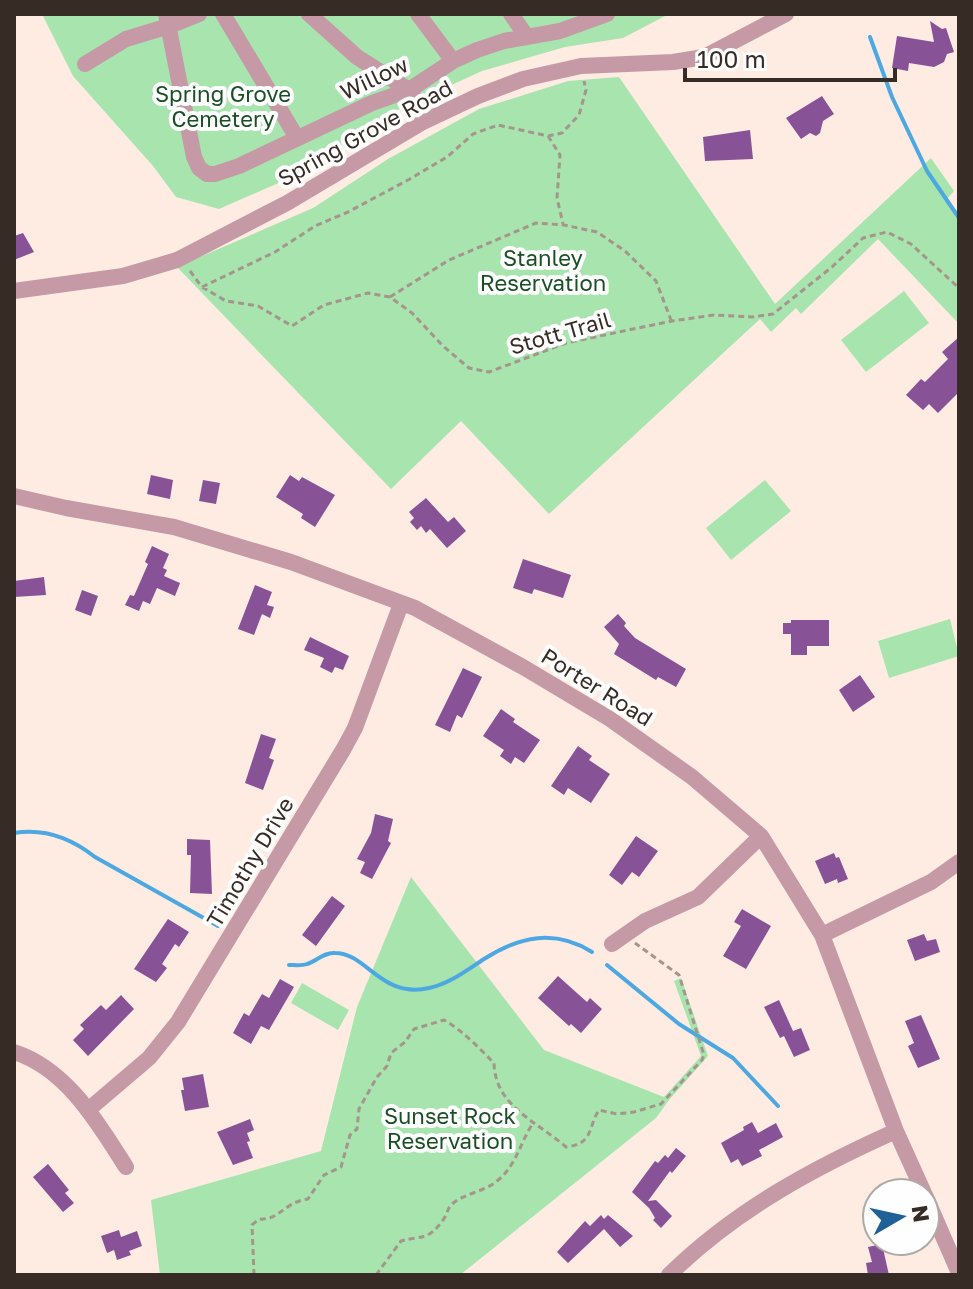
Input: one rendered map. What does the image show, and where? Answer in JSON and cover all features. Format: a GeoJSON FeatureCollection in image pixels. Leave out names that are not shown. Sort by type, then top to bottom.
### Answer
{"type":"FeatureCollection","features":[{"type":"Feature","properties":{"kind":"street"},"geometry":{"type":"LineString","coordinates":[[85,64],[126,39],[168,20],[199,14]]}},
{"type":"Feature","properties":{"kind":"street"},"geometry":{"type":"LineString","coordinates":[[223,14],[297,138]]}},
{"type":"Feature","properties":{"kind":"street"},"geometry":{"type":"LineString","coordinates":[[309,14],[357,57],[409,90],[429,119]]}},
{"type":"Feature","properties":{"kind":"street"},"geometry":{"type":"LineString","coordinates":[[418,14],[453,61]]}},
{"type":"Feature","properties":{"kind":"street"},"geometry":{"type":"LineString","coordinates":[[511,14],[527,37]]}},
{"type":"Feature","properties":{"kind":"street","name":"Willow"},"geometry":{"type":"LineString","coordinates":[[168,20],[194,157],[199,168],[207,174],[215,174],[239,166],[372,103],[409,90],[453,61],[504,41],[572,27],[607,14]]}},
{"type":"Feature","properties":{"kind":"street","name":"Spring Grove Road"},"geometry":{"type":"LineString","coordinates":[[14,291],[123,276],[189,255],[287,203],[429,119],[523,79],[581,66],[673,62],[704,57],[786,14]]}},
{"type":"Feature","properties":{"kind":"street","name":"Porter Road"},"geometry":{"type":"LineString","coordinates":[[14,496],[174,527],[291,562],[415,608],[610,719],[692,777],[761,836],[822,935],[916,1177]]}},
{"type":"Feature","properties":{"kind":"street","name":"Timothy Drive"},"geometry":{"type":"LineString","coordinates":[[88,1110],[149,1058],[178,1022],[355,728],[401,604]]}},
{"type":"Feature","properties":{"kind":"street"},"geometry":{"type":"LineString","coordinates":[[612,944],[645,921],[698,897],[761,836]]}},
{"type":"Feature","properties":{"kind":"street"},"geometry":{"type":"LineString","coordinates":[[822,935],[931,882],[959,862]]}},
{"type":"Feature","properties":{"kind":"street"},"geometry":{"type":"LineString","coordinates":[[14,1052],[47,1069],[64,1083],[88,1110],[126,1167]]}},
{"type":"Feature","properties":{"kind":"street"},"geometry":{"type":"LineString","coordinates":[[669,1275],[712,1238],[774,1193],[830,1161],[896,1131]]}},
{"type":"Feature","properties":{"kind":"street","name":"Porter Road"},"geometry":{"type":"LineString","coordinates":[[941,1232],[959,1273]]}},
{"type":"Feature","properties":{"kind":"path"},"geometry":{"type":"LineString","coordinates":[[202,287],[275,252],[315,226],[408,180],[447,157],[473,134],[498,125],[548,136],[562,133],[579,115],[586,90],[581,66]]}},
{"type":"Feature","properties":{"kind":"path"},"geometry":{"type":"LineString","coordinates":[[548,136],[560,155],[557,198],[564,225]]}},
{"type":"Feature","properties":{"kind":"path"},"geometry":{"type":"LineString","coordinates":[[189,255],[190,271],[202,287],[226,301],[258,306],[292,326],[324,305],[368,293],[390,297],[449,260],[536,223],[564,225],[597,232],[625,251],[656,281],[672,321]]}},
{"type":"Feature","properties":{"kind":"path","name":"Stott Trail"},"geometry":{"type":"LineString","coordinates":[[390,297],[412,313],[469,368],[489,372],[566,343],[672,321],[714,315],[752,317],[773,314],[863,238],[887,232],[911,244],[959,288]]}},
{"type":"Feature","properties":{"kind":"path"},"geometry":{"type":"LineString","coordinates":[[254,1275],[252,1225],[259,1219],[275,1217],[294,1201],[308,1199],[324,1175],[341,1167],[350,1135],[357,1129],[359,1109],[387,1066],[391,1053],[405,1042],[414,1029],[444,1020],[456,1026],[491,1060],[497,1087],[509,1097],[519,1113],[566,1147],[580,1143],[590,1134],[599,1110],[617,1114],[661,1104],[704,1055],[679,975],[627,933]]}},
{"type":"Feature","properties":{"kind":"path"},"geometry":{"type":"LineString","coordinates":[[376,1275],[401,1241],[419,1240],[433,1233],[456,1201],[494,1184],[506,1173],[534,1123]]}},
{"type":"Feature","properties":{"kind":"green space","name":"Spring Grove Cemetery"},"geometry":{"type":"Polygon","coordinates":[[[42,14],[669,14],[623,38],[565,47],[482,71],[395,111],[308,170],[219,209],[176,197],[153,166],[73,76],[42,14]]]}},
{"type":"Feature","properties":{"kind":"green space","name":"Stanley Reservation"},"geometry":{"type":"Polygon","coordinates":[[[619,77],[775,304],[931,158],[954,191],[946,200],[959,222],[959,324],[878,239],[801,314],[796,308],[771,332],[760,319],[549,514],[461,421],[391,489],[177,267],[313,208],[388,159],[479,109],[568,81],[619,77]]]}},
{"type":"Feature","properties":{"kind":"green space"},"geometry":{"type":"Polygon","coordinates":[[[904,291],[929,323],[866,372],[841,340],[904,291]]]}},
{"type":"Feature","properties":{"kind":"green space"},"geometry":{"type":"Polygon","coordinates":[[[765,480],[791,511],[731,560],[706,528],[765,480]]]}},
{"type":"Feature","properties":{"kind":"green space"},"geometry":{"type":"Polygon","coordinates":[[[950,619],[959,656],[889,678],[878,641],[950,619]]]}},
{"type":"Feature","properties":{"kind":"green space","name":"Sunset Rock Reservation"},"geometry":{"type":"Polygon","coordinates":[[[411,877],[544,1050],[664,1097],[701,1056],[674,981],[681,978],[708,1056],[656,1118],[460,1275],[160,1275],[151,1200],[321,1151],[357,1007],[411,877]]]}},
{"type":"Feature","properties":{"kind":"green space"},"geometry":{"type":"Polygon","coordinates":[[[302,983],[349,1010],[338,1030],[291,1003],[302,983]]]}},
{"type":"Feature","properties":{"kind":"building"},"geometry":{"type":"Polygon","coordinates":[[[930,21],[942,29],[946,28],[954,52],[947,54],[944,62],[934,67],[909,63],[908,71],[892,68],[897,36],[934,42],[930,21]]]}},
{"type":"Feature","properties":{"kind":"building"},"geometry":{"type":"Polygon","coordinates":[[[822,96],[834,114],[823,121],[820,133],[816,136],[810,133],[801,139],[786,118],[822,96]]]}},
{"type":"Feature","properties":{"kind":"building"},"geometry":{"type":"Polygon","coordinates":[[[750,130],[753,159],[705,161],[703,137],[750,130]]]}},
{"type":"Feature","properties":{"kind":"building"},"geometry":{"type":"Polygon","coordinates":[[[23,233],[34,252],[14,260],[14,236],[23,233]]]}},
{"type":"Feature","properties":{"kind":"building"},"geometry":{"type":"Polygon","coordinates":[[[959,337],[959,392],[938,413],[929,404],[923,410],[906,395],[921,379],[925,382],[948,359],[942,352],[959,337]]]}},
{"type":"Feature","properties":{"kind":"building"},"geometry":{"type":"Polygon","coordinates":[[[151,475],[173,480],[170,499],[147,494],[151,475]]]}},
{"type":"Feature","properties":{"kind":"building"},"geometry":{"type":"Polygon","coordinates":[[[290,475],[299,481],[302,477],[335,495],[315,527],[301,518],[303,514],[276,497],[290,475]]]}},
{"type":"Feature","properties":{"kind":"building"},"geometry":{"type":"Polygon","coordinates":[[[203,480],[220,483],[216,504],[199,501],[203,480]]]}},
{"type":"Feature","properties":{"kind":"building"},"geometry":{"type":"Polygon","coordinates":[[[426,498],[448,522],[454,517],[466,531],[447,548],[430,529],[426,533],[421,526],[417,530],[410,522],[414,518],[409,512],[426,498]]]}},
{"type":"Feature","properties":{"kind":"building"},"geometry":{"type":"Polygon","coordinates":[[[152,546],[169,554],[163,568],[167,570],[164,576],[180,583],[175,596],[157,588],[150,604],[143,601],[139,611],[125,605],[130,595],[134,596],[152,546]]]}},
{"type":"Feature","properties":{"kind":"building"},"geometry":{"type":"Polygon","coordinates":[[[523,559],[571,575],[563,598],[534,589],[532,594],[513,588],[523,559]]]}},
{"type":"Feature","properties":{"kind":"building"},"geometry":{"type":"Polygon","coordinates":[[[44,577],[46,595],[14,597],[14,581],[44,577]]]}},
{"type":"Feature","properties":{"kind":"building"},"geometry":{"type":"Polygon","coordinates":[[[255,585],[272,592],[267,605],[274,607],[270,618],[262,614],[254,635],[238,629],[255,585]]]}},
{"type":"Feature","properties":{"kind":"building"},"geometry":{"type":"Polygon","coordinates":[[[82,590],[98,596],[91,616],[75,610],[82,590]]]}},
{"type":"Feature","properties":{"kind":"building"},"geometry":{"type":"Polygon","coordinates":[[[618,614],[635,638],[686,669],[676,687],[658,677],[656,680],[614,654],[619,644],[604,627],[618,614]]]}},
{"type":"Feature","properties":{"kind":"building"},"geometry":{"type":"Polygon","coordinates":[[[791,620],[829,620],[829,646],[807,646],[807,655],[791,655],[791,634],[783,634],[783,623],[791,623],[791,620]]]}},
{"type":"Feature","properties":{"kind":"building"},"geometry":{"type":"Polygon","coordinates":[[[310,637],[349,656],[343,670],[335,667],[332,673],[320,667],[324,658],[304,650],[310,637]]]}},
{"type":"Feature","properties":{"kind":"building"},"geometry":{"type":"Polygon","coordinates":[[[463,668],[482,677],[462,718],[457,715],[450,732],[435,725],[463,668]]]}},
{"type":"Feature","properties":{"kind":"building"},"geometry":{"type":"Polygon","coordinates":[[[860,675],[875,697],[853,712],[839,690],[860,675]]]}},
{"type":"Feature","properties":{"kind":"building"},"geometry":{"type":"Polygon","coordinates":[[[501,709],[515,719],[513,722],[540,740],[524,763],[515,757],[511,764],[500,756],[504,750],[483,736],[501,709]]]}},
{"type":"Feature","properties":{"kind":"building"},"geometry":{"type":"Polygon","coordinates":[[[261,734],[276,739],[269,758],[274,760],[263,790],[245,783],[261,734]]]}},
{"type":"Feature","properties":{"kind":"building"},"geometry":{"type":"Polygon","coordinates":[[[578,746],[592,756],[589,760],[610,774],[591,803],[568,788],[564,795],[551,786],[578,746]]]}},
{"type":"Feature","properties":{"kind":"building"},"geometry":{"type":"Polygon","coordinates":[[[375,814],[393,819],[388,841],[391,843],[372,879],[360,873],[365,862],[357,859],[371,833],[375,814]]]}},
{"type":"Feature","properties":{"kind":"building"},"geometry":{"type":"Polygon","coordinates":[[[636,836],[658,851],[639,877],[632,872],[622,885],[609,875],[636,836]]]}},
{"type":"Feature","properties":{"kind":"building"},"geometry":{"type":"Polygon","coordinates":[[[187,839],[210,840],[212,894],[190,893],[191,855],[187,855],[187,839]]]}},
{"type":"Feature","properties":{"kind":"building"},"geometry":{"type":"Polygon","coordinates":[[[834,853],[836,858],[839,857],[848,879],[825,884],[815,861],[834,853]]]}},
{"type":"Feature","properties":{"kind":"building"},"geometry":{"type":"Polygon","coordinates":[[[332,896],[345,906],[316,946],[302,935],[332,896]]]}},
{"type":"Feature","properties":{"kind":"building"},"geometry":{"type":"Polygon","coordinates":[[[742,909],[771,926],[746,969],[723,956],[741,926],[734,922],[742,909]]]}},
{"type":"Feature","properties":{"kind":"building"},"geometry":{"type":"Polygon","coordinates":[[[168,919],[189,932],[179,947],[175,944],[162,964],[167,968],[156,982],[134,969],[168,919]]]}},
{"type":"Feature","properties":{"kind":"building"},"geometry":{"type":"Polygon","coordinates":[[[924,934],[927,941],[936,939],[940,952],[915,961],[907,940],[924,934]]]}},
{"type":"Feature","properties":{"kind":"building"},"geometry":{"type":"Polygon","coordinates":[[[558,976],[587,1002],[590,998],[602,1009],[581,1033],[538,998],[558,976]]]}},
{"type":"Feature","properties":{"kind":"building"},"geometry":{"type":"Polygon","coordinates":[[[280,979],[294,987],[269,1030],[261,1026],[251,1044],[233,1033],[244,1013],[249,1016],[262,994],[269,998],[280,979]]]}},
{"type":"Feature","properties":{"kind":"building"},"geometry":{"type":"Polygon","coordinates":[[[121,995],[134,1009],[88,1056],[73,1040],[84,1029],[80,1025],[101,1005],[106,1010],[121,995]]]}},
{"type":"Feature","properties":{"kind":"building"},"geometry":{"type":"Polygon","coordinates":[[[779,1000],[793,1031],[801,1028],[810,1050],[794,1057],[764,1007],[779,1000]]]}},
{"type":"Feature","properties":{"kind":"building"},"geometry":{"type":"Polygon","coordinates":[[[921,1015],[940,1059],[918,1068],[908,1046],[914,1043],[905,1021],[921,1015]]]}},
{"type":"Feature","properties":{"kind":"building"},"geometry":{"type":"Polygon","coordinates":[[[203,1074],[209,1107],[185,1111],[182,1078],[203,1074]]]}},
{"type":"Feature","properties":{"kind":"building"},"geometry":{"type":"Polygon","coordinates":[[[250,1119],[254,1130],[247,1133],[250,1141],[247,1142],[253,1158],[233,1165],[217,1132],[250,1119]]]}},
{"type":"Feature","properties":{"kind":"building"},"geometry":{"type":"Polygon","coordinates":[[[752,1122],[758,1133],[776,1123],[783,1137],[759,1150],[762,1156],[742,1166],[738,1159],[731,1163],[721,1143],[752,1122]]]}},
{"type":"Feature","properties":{"kind":"building"},"geometry":{"type":"Polygon","coordinates":[[[676,1148],[686,1156],[672,1173],[670,1171],[648,1201],[656,1200],[672,1216],[661,1228],[653,1220],[655,1218],[649,1208],[632,1192],[655,1161],[658,1163],[665,1155],[668,1158],[676,1148]]]}},
{"type":"Feature","properties":{"kind":"building"},"geometry":{"type":"Polygon","coordinates":[[[48,1164],[69,1190],[65,1193],[74,1203],[63,1212],[33,1177],[48,1164]]]}},
{"type":"Feature","properties":{"kind":"building"},"geometry":{"type":"Polygon","coordinates":[[[601,1215],[604,1219],[608,1215],[633,1236],[620,1247],[604,1229],[568,1263],[557,1252],[585,1221],[590,1226],[601,1215]]]}},
{"type":"Feature","properties":{"kind":"building"},"geometry":{"type":"Polygon","coordinates":[[[119,1230],[121,1237],[137,1231],[142,1246],[129,1251],[131,1255],[117,1260],[114,1250],[107,1253],[101,1236],[119,1230]]]}},
{"type":"Feature","properties":{"kind":"building"},"geometry":{"type":"Polygon","coordinates":[[[871,1257],[885,1257],[889,1275],[868,1275],[866,1263],[872,1262],[871,1257]]]}},
{"type":"Feature","properties":{"kind":"waterway"},"geometry":{"type":"LineString","coordinates":[[870,37],[892,97],[927,171],[959,218]]}},
{"type":"Feature","properties":{"kind":"waterway"},"geometry":{"type":"LineString","coordinates":[[14,833],[46,833],[67,840],[218,926]]}},
{"type":"Feature","properties":{"kind":"waterway"},"geometry":{"type":"LineString","coordinates":[[289,965],[305,965],[331,953],[346,955],[387,982],[412,990],[444,983],[497,951],[538,938],[565,940],[592,952]]}},
{"type":"Feature","properties":{"kind":"waterway"},"geometry":{"type":"LineString","coordinates":[[607,965],[679,1024],[733,1058],[778,1106]]}}]}
